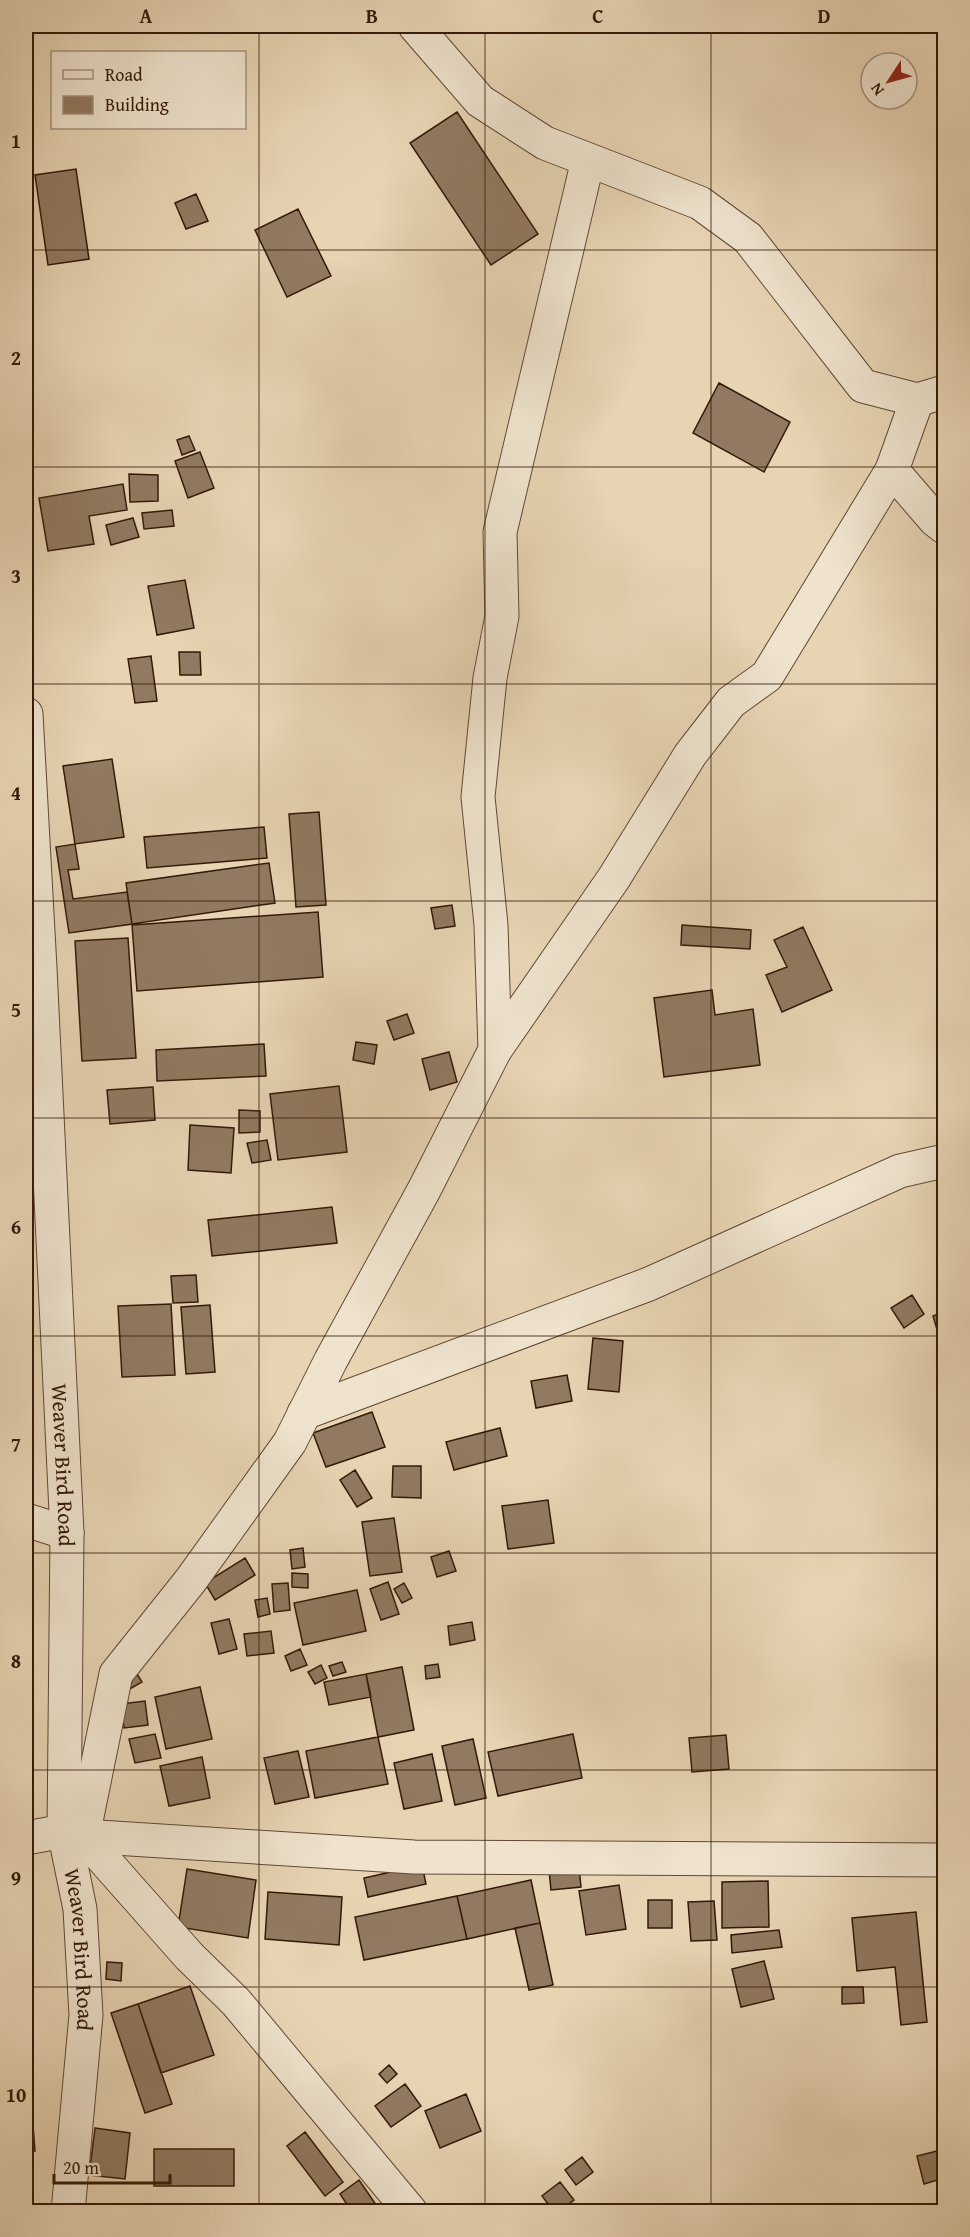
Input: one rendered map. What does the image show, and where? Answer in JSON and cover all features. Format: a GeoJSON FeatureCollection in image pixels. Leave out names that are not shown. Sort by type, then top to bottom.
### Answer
{"type":"FeatureCollection","features":[{"type":"Feature","properties":{"kind":"street"},"geometry":{"type":"LineString","coordinates":[[73,1833],[116,1674],[191,1580],[290,1442],[331,1360],[424,1190],[495,1050],[614,878],[690,755],[731,702],[767,676],[892,470],[931,396],[863,386],[748,238],[700,203],[545,143],[480,101],[415,26]]}},
{"type":"Feature","properties":{"kind":"street"},"geometry":{"type":"LineString","coordinates":[[495,1050],[491,926],[478,797],[490,678],[502,616],[500,532],[588,160]]}},
{"type":"Feature","properties":{"kind":"street"},"geometry":{"type":"LineString","coordinates":[[892,470],[935,520],[945,527]]}},
{"type":"Feature","properties":{"kind":"street","name":"Weaver Bird Road"},"geometry":{"type":"LineString","coordinates":[[26,714],[67,1533],[73,1833],[86,2015],[68,2211]]}},
{"type":"Feature","properties":{"kind":"street"},"geometry":{"type":"LineString","coordinates":[[304,1413],[649,1284],[900,1171],[945,1161]]}},
{"type":"Feature","properties":{"kind":"street"},"geometry":{"type":"LineString","coordinates":[[26,1520],[67,1533]]}},
{"type":"Feature","properties":{"kind":"street"},"geometry":{"type":"LineString","coordinates":[[73,1833],[189,1956],[236,2002],[411,2211]]}},
{"type":"Feature","properties":{"kind":"street"},"geometry":{"type":"LineString","coordinates":[[26,1838],[73,1833],[414,1857],[945,1860]]}},
{"type":"Feature","properties":{"kind":"building"},"geometry":{"type":"Polygon","coordinates":[[[457,112],[538,234],[491,265],[410,143],[457,112]]]}},
{"type":"Feature","properties":{"kind":"building"},"geometry":{"type":"Polygon","coordinates":[[[76,169],[89,259],[48,265],[35,175],[76,169]]]}},
{"type":"Feature","properties":{"kind":"building"},"geometry":{"type":"Polygon","coordinates":[[[196,194],[208,221],[186,229],[175,203],[196,194]]]}},
{"type":"Feature","properties":{"kind":"building"},"geometry":{"type":"Polygon","coordinates":[[[298,209],[331,276],[287,297],[255,230],[298,209]]]}},
{"type":"Feature","properties":{"kind":"building"},"geometry":{"type":"Polygon","coordinates":[[[719,383],[790,422],[764,472],[693,433],[719,383]]]}},
{"type":"Feature","properties":{"kind":"building"},"geometry":{"type":"Polygon","coordinates":[[[189,436],[195,450],[182,455],[177,440],[189,436]]]}},
{"type":"Feature","properties":{"kind":"building"},"geometry":{"type":"Polygon","coordinates":[[[200,452],[214,488],[188,498],[175,461],[200,452]]]}},
{"type":"Feature","properties":{"kind":"building"},"geometry":{"type":"Polygon","coordinates":[[[129,474],[158,475],[158,501],[130,502],[129,474]]]}},
{"type":"Feature","properties":{"kind":"building"},"geometry":{"type":"Polygon","coordinates":[[[123,484],[127,510],[89,516],[94,544],[48,551],[39,498],[123,484]]]}},
{"type":"Feature","properties":{"kind":"building"},"geometry":{"type":"Polygon","coordinates":[[[172,510],[174,526],[144,529],[142,513],[172,510]]]}},
{"type":"Feature","properties":{"kind":"building"},"geometry":{"type":"Polygon","coordinates":[[[133,518],[139,537],[111,545],[106,525],[133,518]]]}},
{"type":"Feature","properties":{"kind":"building"},"geometry":{"type":"Polygon","coordinates":[[[185,580],[194,628],[157,635],[148,586],[185,580]]]}},
{"type":"Feature","properties":{"kind":"building"},"geometry":{"type":"Polygon","coordinates":[[[179,652],[200,652],[201,675],[180,675],[179,652]]]}},
{"type":"Feature","properties":{"kind":"building"},"geometry":{"type":"Polygon","coordinates":[[[151,656],[157,701],[135,703],[128,659],[151,656]]]}},
{"type":"Feature","properties":{"kind":"building"},"geometry":{"type":"Polygon","coordinates":[[[112,759],[124,837],[75,844],[63,766],[112,759]]]}},
{"type":"Feature","properties":{"kind":"building"},"geometry":{"type":"Polygon","coordinates":[[[319,812],[326,905],[296,907],[289,814],[319,812]]]}},
{"type":"Feature","properties":{"kind":"building"},"geometry":{"type":"Polygon","coordinates":[[[264,827],[267,858],[147,868],[144,837],[264,827]]]}},
{"type":"Feature","properties":{"kind":"building"},"geometry":{"type":"Polygon","coordinates":[[[75,844],[79,869],[68,870],[73,899],[127,892],[132,924],[69,933],[56,847],[75,844]]]}},
{"type":"Feature","properties":{"kind":"building"},"geometry":{"type":"Polygon","coordinates":[[[269,863],[275,903],[132,924],[126,883],[269,863]]]}},
{"type":"Feature","properties":{"kind":"building"},"geometry":{"type":"Polygon","coordinates":[[[452,905],[455,926],[435,929],[431,908],[452,905]]]}},
{"type":"Feature","properties":{"kind":"building"},"geometry":{"type":"Polygon","coordinates":[[[318,912],[323,977],[137,991],[132,925],[318,912]]]}},
{"type":"Feature","properties":{"kind":"building"},"geometry":{"type":"Polygon","coordinates":[[[682,925],[751,930],[750,949],[681,945],[682,925]]]}},
{"type":"Feature","properties":{"kind":"building"},"geometry":{"type":"Polygon","coordinates":[[[803,927],[832,990],[782,1012],[766,975],[787,967],[774,940],[803,927]]]}},
{"type":"Feature","properties":{"kind":"building"},"geometry":{"type":"Polygon","coordinates":[[[128,938],[136,1058],[82,1061],[75,941],[128,938]]]}},
{"type":"Feature","properties":{"kind":"building"},"geometry":{"type":"Polygon","coordinates":[[[712,990],[715,1015],[753,1009],[760,1065],[664,1077],[654,998],[712,990]]]}},
{"type":"Feature","properties":{"kind":"building"},"geometry":{"type":"Polygon","coordinates":[[[407,1014],[414,1033],[394,1040],[387,1021],[407,1014]]]}},
{"type":"Feature","properties":{"kind":"building"},"geometry":{"type":"Polygon","coordinates":[[[356,1042],[377,1045],[374,1064],[353,1060],[356,1042]]]}},
{"type":"Feature","properties":{"kind":"building"},"geometry":{"type":"Polygon","coordinates":[[[264,1044],[266,1076],[157,1081],[156,1050],[264,1044]]]}},
{"type":"Feature","properties":{"kind":"building"},"geometry":{"type":"Polygon","coordinates":[[[449,1052],[457,1082],[430,1090],[422,1059],[449,1052]]]}},
{"type":"Feature","properties":{"kind":"building"},"geometry":{"type":"Polygon","coordinates":[[[339,1086],[347,1152],[278,1160],[270,1094],[339,1086]]]}},
{"type":"Feature","properties":{"kind":"building"},"geometry":{"type":"Polygon","coordinates":[[[153,1087],[155,1120],[110,1124],[107,1090],[153,1087]]]}},
{"type":"Feature","properties":{"kind":"building"},"geometry":{"type":"Polygon","coordinates":[[[239,1110],[260,1111],[260,1132],[239,1133],[239,1110]]]}},
{"type":"Feature","properties":{"kind":"building"},"geometry":{"type":"Polygon","coordinates":[[[190,1125],[234,1128],[231,1173],[188,1170],[190,1125]]]}},
{"type":"Feature","properties":{"kind":"building"},"geometry":{"type":"Polygon","coordinates":[[[267,1140],[271,1160],[252,1163],[247,1143],[267,1140]]]}},
{"type":"Feature","properties":{"kind":"building"},"geometry":{"type":"Polygon","coordinates":[[[332,1207],[337,1243],[212,1256],[208,1220],[332,1207]]]}},
{"type":"Feature","properties":{"kind":"building"},"geometry":{"type":"Polygon","coordinates":[[[196,1275],[198,1302],[173,1303],[171,1276],[196,1275]]]}},
{"type":"Feature","properties":{"kind":"building"},"geometry":{"type":"Polygon","coordinates":[[[912,1295],[924,1314],[904,1328],[891,1308],[912,1295]]]}},
{"type":"Feature","properties":{"kind":"building"},"geometry":{"type":"Polygon","coordinates":[[[171,1304],[175,1375],[122,1377],[118,1306],[171,1304]]]}},
{"type":"Feature","properties":{"kind":"building"},"geometry":{"type":"Polygon","coordinates":[[[210,1305],[215,1372],[186,1374],[181,1307],[210,1305]]]}},
{"type":"Feature","properties":{"kind":"building"},"geometry":{"type":"Polygon","coordinates":[[[944,1312],[944,1334],[939,1336],[933,1316],[944,1312]]]}},
{"type":"Feature","properties":{"kind":"building"},"geometry":{"type":"Polygon","coordinates":[[[593,1338],[623,1341],[619,1392],[588,1389],[593,1338]]]}},
{"type":"Feature","properties":{"kind":"building"},"geometry":{"type":"Polygon","coordinates":[[[567,1375],[572,1401],[536,1408],[531,1381],[567,1375]]]}},
{"type":"Feature","properties":{"kind":"building"},"geometry":{"type":"Polygon","coordinates":[[[372,1412],[385,1447],[326,1467],[313,1433],[372,1412]]]}},
{"type":"Feature","properties":{"kind":"building"},"geometry":{"type":"Polygon","coordinates":[[[500,1428],[507,1456],[454,1470],[446,1442],[500,1428]]]}},
{"type":"Feature","properties":{"kind":"building"},"geometry":{"type":"Polygon","coordinates":[[[393,1466],[421,1466],[421,1498],[392,1497],[393,1466]]]}},
{"type":"Feature","properties":{"kind":"building"},"geometry":{"type":"Polygon","coordinates":[[[355,1470],[372,1498],[357,1507],[340,1480],[355,1470]]]}},
{"type":"Feature","properties":{"kind":"building"},"geometry":{"type":"Polygon","coordinates":[[[548,1500],[554,1543],[508,1549],[502,1506],[548,1500]]]}},
{"type":"Feature","properties":{"kind":"building"},"geometry":{"type":"Polygon","coordinates":[[[394,1518],[402,1572],[370,1576],[362,1522],[394,1518]]]}},
{"type":"Feature","properties":{"kind":"building"},"geometry":{"type":"Polygon","coordinates":[[[303,1548],[305,1567],[292,1569],[290,1550],[303,1548]]]}},
{"type":"Feature","properties":{"kind":"building"},"geometry":{"type":"Polygon","coordinates":[[[449,1551],[456,1571],[437,1577],[431,1557],[449,1551]]]}},
{"type":"Feature","properties":{"kind":"building"},"geometry":{"type":"Polygon","coordinates":[[[245,1558],[255,1575],[215,1600],[205,1583],[245,1558]]]}},
{"type":"Feature","properties":{"kind":"building"},"geometry":{"type":"Polygon","coordinates":[[[292,1573],[308,1574],[308,1588],[292,1587],[292,1573]]]}},
{"type":"Feature","properties":{"kind":"building"},"geometry":{"type":"Polygon","coordinates":[[[388,1582],[399,1614],[381,1620],[370,1589],[388,1582]]]}},
{"type":"Feature","properties":{"kind":"building"},"geometry":{"type":"Polygon","coordinates":[[[288,1583],[290,1610],[274,1612],[272,1584],[288,1583]]]}},
{"type":"Feature","properties":{"kind":"building"},"geometry":{"type":"Polygon","coordinates":[[[404,1583],[412,1598],[402,1603],[394,1589],[404,1583]]]}},
{"type":"Feature","properties":{"kind":"building"},"geometry":{"type":"Polygon","coordinates":[[[357,1590],[366,1631],[303,1645],[294,1603],[357,1590]]]}},
{"type":"Feature","properties":{"kind":"building"},"geometry":{"type":"Polygon","coordinates":[[[267,1598],[270,1614],[258,1617],[255,1600],[267,1598]]]}},
{"type":"Feature","properties":{"kind":"building"},"geometry":{"type":"Polygon","coordinates":[[[229,1619],[237,1649],[219,1654],[211,1623],[229,1619]]]}},
{"type":"Feature","properties":{"kind":"building"},"geometry":{"type":"Polygon","coordinates":[[[472,1622],[475,1640],[450,1645],[448,1626],[472,1622]]]}},
{"type":"Feature","properties":{"kind":"building"},"geometry":{"type":"Polygon","coordinates":[[[271,1631],[274,1653],[247,1656],[244,1634],[271,1631]]]}},
{"type":"Feature","properties":{"kind":"building"},"geometry":{"type":"Polygon","coordinates":[[[300,1649],[307,1665],[291,1671],[285,1656],[300,1649]]]}},
{"type":"Feature","properties":{"kind":"building"},"geometry":{"type":"Polygon","coordinates":[[[342,1662],[346,1672],[333,1676],[329,1666],[342,1662]]]}},
{"type":"Feature","properties":{"kind":"building"},"geometry":{"type":"Polygon","coordinates":[[[438,1664],[440,1677],[426,1679],[425,1666],[438,1664]]]}},
{"type":"Feature","properties":{"kind":"building"},"geometry":{"type":"Polygon","coordinates":[[[321,1665],[327,1678],[315,1684],[308,1672],[321,1665]]]}},
{"type":"Feature","properties":{"kind":"building"},"geometry":{"type":"Polygon","coordinates":[[[402,1667],[414,1730],[378,1737],[366,1674],[402,1667]]]}},
{"type":"Feature","properties":{"kind":"building"},"geometry":{"type":"Polygon","coordinates":[[[134,1669],[142,1682],[126,1691],[134,1669]]]}},
{"type":"Feature","properties":{"kind":"building"},"geometry":{"type":"Polygon","coordinates":[[[366,1674],[371,1697],[329,1705],[324,1682],[366,1674]]]}},
{"type":"Feature","properties":{"kind":"building"},"geometry":{"type":"Polygon","coordinates":[[[200,1687],[212,1739],[166,1749],[155,1697],[200,1687]]]}},
{"type":"Feature","properties":{"kind":"building"},"geometry":{"type":"Polygon","coordinates":[[[145,1701],[148,1725],[124,1728],[121,1704],[145,1701]]]}},
{"type":"Feature","properties":{"kind":"building"},"geometry":{"type":"Polygon","coordinates":[[[155,1734],[161,1758],[135,1763],[129,1739],[155,1734]]]}},
{"type":"Feature","properties":{"kind":"building"},"geometry":{"type":"Polygon","coordinates":[[[573,1734],[582,1778],[498,1796],[488,1752],[573,1734]]]}},
{"type":"Feature","properties":{"kind":"building"},"geometry":{"type":"Polygon","coordinates":[[[726,1735],[729,1769],[692,1772],[689,1738],[726,1735]]]}},
{"type":"Feature","properties":{"kind":"building"},"geometry":{"type":"Polygon","coordinates":[[[378,1737],[388,1784],[315,1798],[306,1751],[378,1737]]]}},
{"type":"Feature","properties":{"kind":"building"},"geometry":{"type":"Polygon","coordinates":[[[473,1739],[486,1798],[455,1805],[442,1746],[473,1739]]]}},
{"type":"Feature","properties":{"kind":"building"},"geometry":{"type":"Polygon","coordinates":[[[298,1751],[309,1797],[275,1804],[264,1758],[298,1751]]]}},
{"type":"Feature","properties":{"kind":"building"},"geometry":{"type":"Polygon","coordinates":[[[432,1754],[442,1801],[404,1809],[394,1763],[432,1754]]]}},
{"type":"Feature","properties":{"kind":"building"},"geometry":{"type":"Polygon","coordinates":[[[202,1757],[210,1798],[169,1806],[160,1766],[202,1757]]]}},
{"type":"Feature","properties":{"kind":"building"},"geometry":{"type":"Polygon","coordinates":[[[422,1865],[426,1884],[368,1897],[364,1878],[422,1865]]]}},
{"type":"Feature","properties":{"kind":"building"},"geometry":{"type":"Polygon","coordinates":[[[579,1867],[581,1887],[551,1890],[549,1870],[579,1867]]]}},
{"type":"Feature","properties":{"kind":"building"},"geometry":{"type":"Polygon","coordinates":[[[187,1869],[256,1880],[248,1938],[178,1927],[187,1869]]]}},
{"type":"Feature","properties":{"kind":"building"},"geometry":{"type":"Polygon","coordinates":[[[531,1880],[540,1923],[467,1939],[457,1896],[531,1880]]]}},
{"type":"Feature","properties":{"kind":"building"},"geometry":{"type":"Polygon","coordinates":[[[768,1881],[769,1927],[722,1928],[722,1882],[768,1881]]]}},
{"type":"Feature","properties":{"kind":"building"},"geometry":{"type":"Polygon","coordinates":[[[619,1885],[626,1929],[586,1935],[579,1891],[619,1885]]]}},
{"type":"Feature","properties":{"kind":"building"},"geometry":{"type":"Polygon","coordinates":[[[268,1892],[342,1897],[339,1945],[265,1939],[268,1892]]]}},
{"type":"Feature","properties":{"kind":"building"},"geometry":{"type":"Polygon","coordinates":[[[457,1896],[467,1939],[364,1960],[355,1917],[457,1896]]]}},
{"type":"Feature","properties":{"kind":"building"},"geometry":{"type":"Polygon","coordinates":[[[648,1900],[672,1900],[672,1928],[648,1928],[648,1900]]]}},
{"type":"Feature","properties":{"kind":"building"},"geometry":{"type":"Polygon","coordinates":[[[714,1901],[717,1940],[691,1941],[688,1902],[714,1901]]]}},
{"type":"Feature","properties":{"kind":"building"},"geometry":{"type":"Polygon","coordinates":[[[916,1912],[927,2022],[901,2025],[895,1967],[857,1971],[852,1918],[916,1912]]]}},
{"type":"Feature","properties":{"kind":"building"},"geometry":{"type":"Polygon","coordinates":[[[540,1923],[553,1985],[529,1990],[515,1928],[540,1923]]]}},
{"type":"Feature","properties":{"kind":"building"},"geometry":{"type":"Polygon","coordinates":[[[779,1930],[782,1947],[732,1953],[731,1935],[779,1930]]]}},
{"type":"Feature","properties":{"kind":"building"},"geometry":{"type":"Polygon","coordinates":[[[764,1961],[774,1999],[741,2007],[732,1969],[764,1961]]]}},
{"type":"Feature","properties":{"kind":"building"},"geometry":{"type":"Polygon","coordinates":[[[107,1962],[122,1963],[121,1981],[106,1979],[107,1962]]]}},
{"type":"Feature","properties":{"kind":"building"},"geometry":{"type":"Polygon","coordinates":[[[190,1986],[214,2055],[161,2073],[138,2004],[190,1986]]]}},
{"type":"Feature","properties":{"kind":"building"},"geometry":{"type":"Polygon","coordinates":[[[842,1987],[863,1987],[864,2003],[842,2004],[842,1987]]]}},
{"type":"Feature","properties":{"kind":"building"},"geometry":{"type":"Polygon","coordinates":[[[138,2004],[172,2104],[145,2113],[111,2013],[138,2004]]]}},
{"type":"Feature","properties":{"kind":"building"},"geometry":{"type":"Polygon","coordinates":[[[26,2035],[35,2151],[26,2151],[26,2035]]]}},
{"type":"Feature","properties":{"kind":"building"},"geometry":{"type":"Polygon","coordinates":[[[389,2065],[397,2074],[387,2083],[379,2074],[389,2065]]]}},
{"type":"Feature","properties":{"kind":"building"},"geometry":{"type":"Polygon","coordinates":[[[405,2084],[421,2106],[391,2127],[375,2106],[405,2084]]]}},
{"type":"Feature","properties":{"kind":"building"},"geometry":{"type":"Polygon","coordinates":[[[466,2094],[481,2131],[440,2148],[425,2111],[466,2094]]]}},
{"type":"Feature","properties":{"kind":"building"},"geometry":{"type":"Polygon","coordinates":[[[95,2128],[130,2133],[125,2179],[89,2175],[95,2128]]]}},
{"type":"Feature","properties":{"kind":"building"},"geometry":{"type":"Polygon","coordinates":[[[305,2132],[343,2182],[325,2196],[287,2146],[305,2132]]]}},
{"type":"Feature","properties":{"kind":"building"},"geometry":{"type":"Polygon","coordinates":[[[154,2149],[234,2149],[234,2186],[154,2186],[154,2149]]]}},
{"type":"Feature","properties":{"kind":"building"},"geometry":{"type":"Polygon","coordinates":[[[937,2151],[944,2178],[924,2184],[917,2156],[937,2151]]]}},
{"type":"Feature","properties":{"kind":"building"},"geometry":{"type":"Polygon","coordinates":[[[582,2157],[593,2172],[576,2185],[565,2170],[582,2157]]]}},
{"type":"Feature","properties":{"kind":"building"},"geometry":{"type":"Polygon","coordinates":[[[359,2180],[381,2212],[352,2212],[340,2194],[359,2180]]]}},
{"type":"Feature","properties":{"kind":"building"},"geometry":{"type":"Polygon","coordinates":[[[560,2182],[574,2200],[558,2212],[554,2212],[542,2196],[560,2182]]]}}]}
